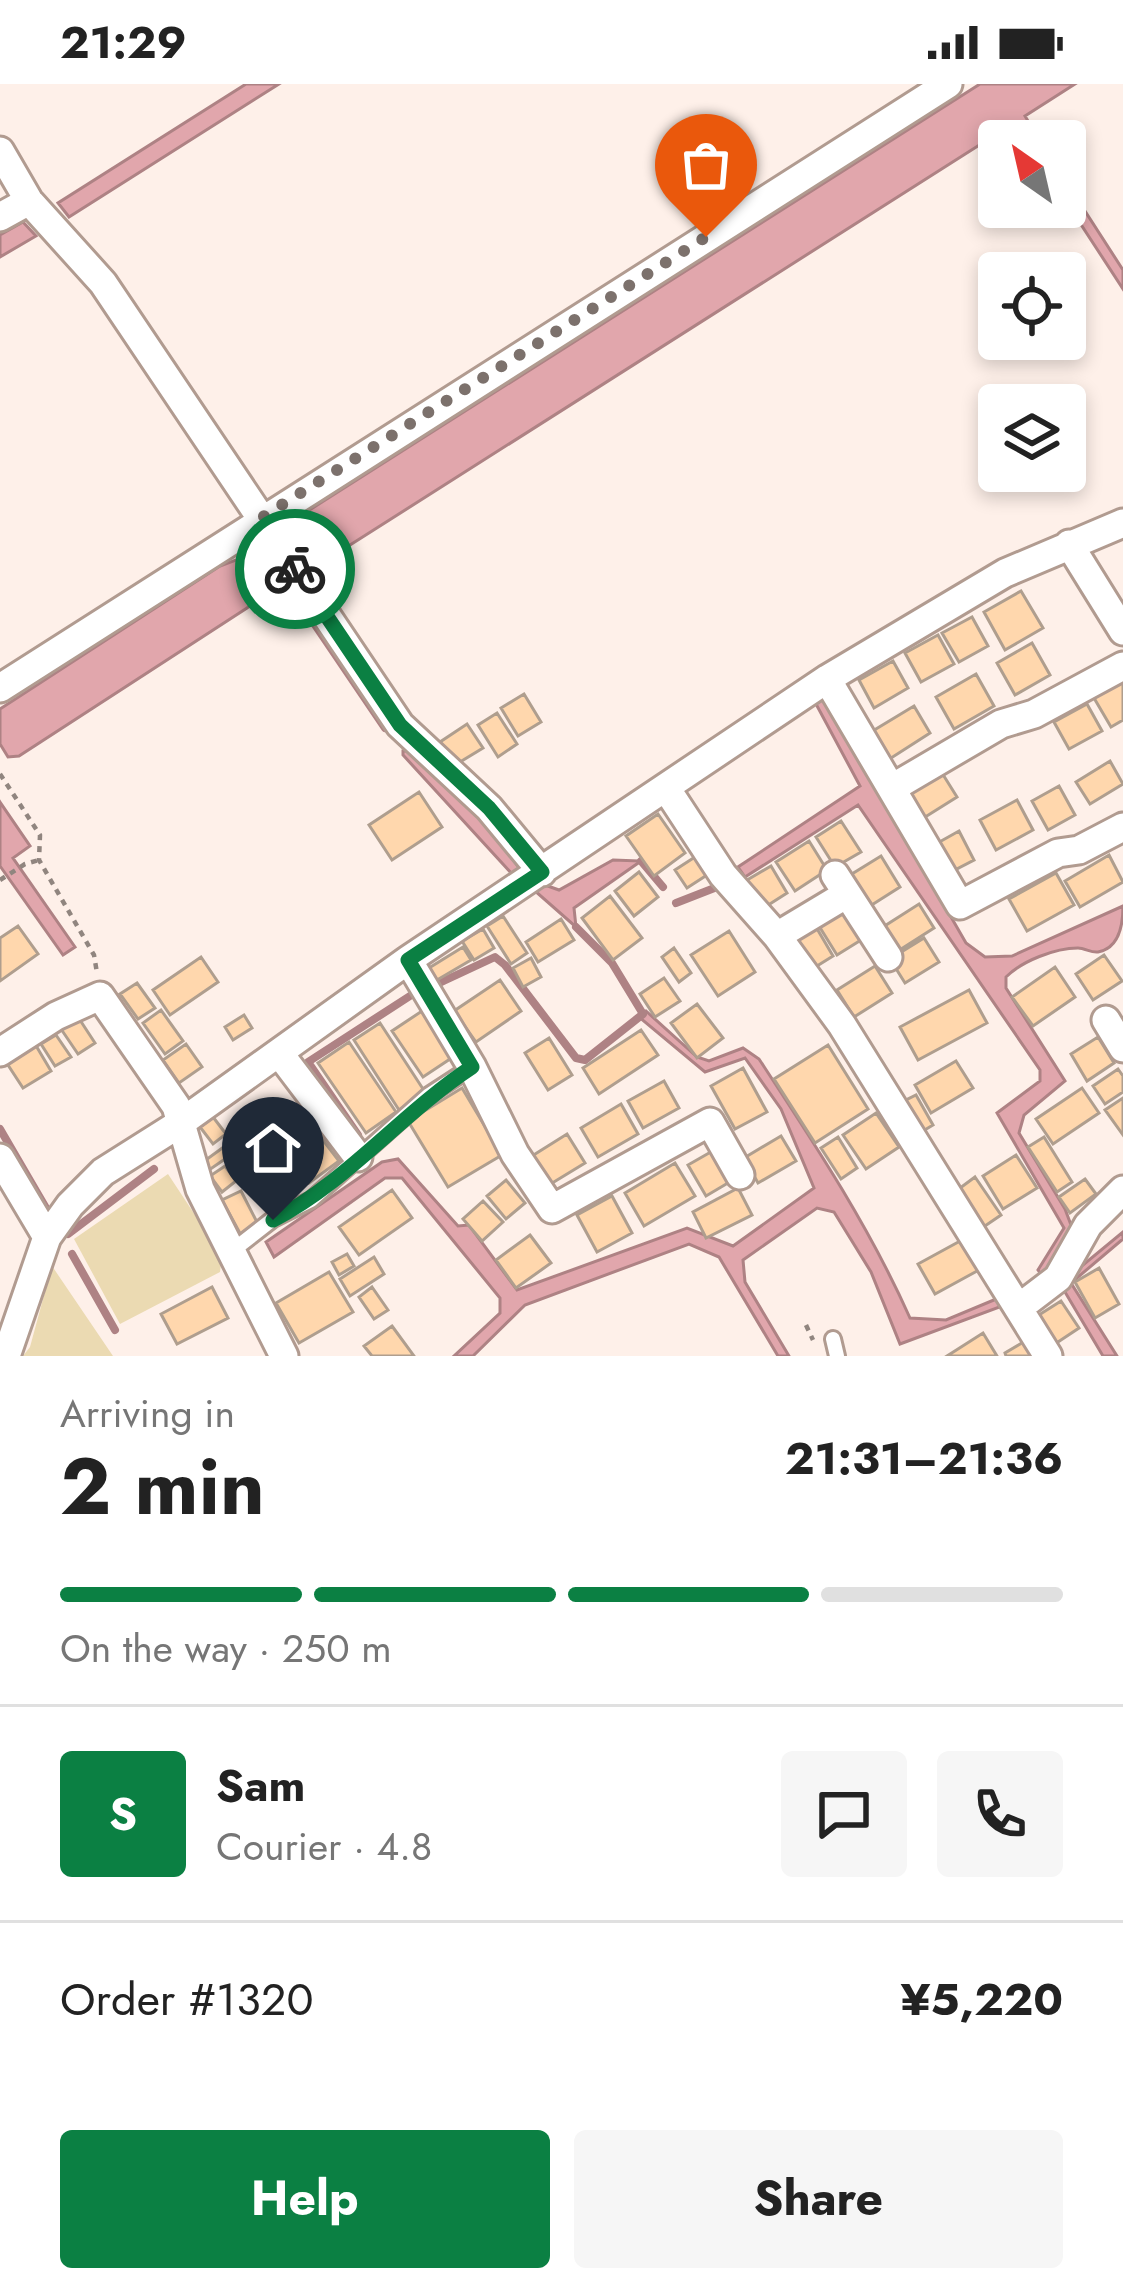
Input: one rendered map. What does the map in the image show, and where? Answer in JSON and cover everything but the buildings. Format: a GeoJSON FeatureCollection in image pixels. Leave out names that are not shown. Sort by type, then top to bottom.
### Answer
{"type":"FeatureCollection","features":[{"type":"Feature","properties":{"kind":"street"},"geometry":{"type":"LineString","coordinates":[[0,688],[948,84]]}},
{"type":"Feature","properties":{"kind":"street"},"geometry":{"type":"LineString","coordinates":[[0,151],[29,201],[103,283],[400,725],[489,808],[542,872]]}},
{"type":"Feature","properties":{"kind":"street"},"geometry":{"type":"LineString","coordinates":[[0,218],[29,201]]}},
{"type":"Feature","properties":{"kind":"street"},"geometry":{"type":"LineString","coordinates":[[6,1356],[47,1238],[70,1205],[103,1172],[827,679],[1005,573],[1123,523]]}},
{"type":"Feature","properties":{"kind":"street"},"geometry":{"type":"LineString","coordinates":[[1069,544],[1123,631]]}},
{"type":"Feature","properties":{"kind":"street"},"geometry":{"type":"LineString","coordinates":[[892,788],[1001,724],[1034,714],[1123,666]]}},
{"type":"Feature","properties":{"kind":"street"},"geometry":{"type":"LineString","coordinates":[[827,679],[961,905],[1058,853],[1079,850],[1123,827]]}},
{"type":"Feature","properties":{"kind":"street"},"geometry":{"type":"LineString","coordinates":[[666,788],[723,875],[777,936],[842,1024],[1048,1356]]}},
{"type":"Feature","properties":{"kind":"street"},"geometry":{"type":"LineString","coordinates":[[777,936],[841,885],[888,956]]}},
{"type":"Feature","properties":{"kind":"street"},"geometry":{"type":"LineString","coordinates":[[408,960],[472,1067],[515,1154],[552,1210],[710,1122],[740,1175]]}},
{"type":"Feature","properties":{"kind":"street"},"geometry":{"type":"LineString","coordinates":[[0,1052],[56,1016],[100,996],[176,1106],[200,1189],[284,1356]]}},
{"type":"Feature","properties":{"kind":"street"},"geometry":{"type":"LineString","coordinates":[[1106,1020],[1123,1048]]}},
{"type":"Feature","properties":{"kind":"street"},"geometry":{"type":"LineString","coordinates":[[278,1053],[358,1157]]}},
{"type":"Feature","properties":{"kind":"street"},"geometry":{"type":"LineString","coordinates":[[0,1158],[47,1238]]}},
{"type":"Feature","properties":{"kind":"street"},"geometry":{"type":"LineString","coordinates":[[1020,1307],[1058,1279],[1088,1225],[1123,1190]]}},
{"type":"Feature","properties":{"kind":"lane"},"geometry":{"type":"LineString","coordinates":[[232,1251],[273,1220],[311,1200],[429,1095],[472,1067]]}},
{"type":"Feature","properties":{"kind":"lane"},"geometry":{"type":"LineString","coordinates":[[833,1339],[838,1356]]}},
{"type":"Feature","properties":{"kind":"path"},"geometry":{"type":"LineString","coordinates":[[0,774],[40,835],[39,860],[94,955],[100,996]]}},
{"type":"Feature","properties":{"kind":"path"},"geometry":{"type":"LineString","coordinates":[[1,879],[39,860]]}},
{"type":"Feature","properties":{"kind":"shaded area"},"geometry":{"type":"Polygon","coordinates":[[[246,84],[279,84],[69,217],[58,203],[246,84]]]}},
{"type":"Feature","properties":{"kind":"shaded area"},"geometry":{"type":"Polygon","coordinates":[[[980,84],[1075,84],[1025,116],[1027,120],[978,120],[978,146],[317,566],[289,523],[980,84]]]}},
{"type":"Feature","properties":{"kind":"shaded area"},"geometry":{"type":"Polygon","coordinates":[[[1086,213],[1123,270],[1123,289],[1083,228],[1086,213]]]}},
{"type":"Feature","properties":{"kind":"shaded area"},"geometry":{"type":"Polygon","coordinates":[[[23,222],[36,236],[0,257],[0,235],[23,222]]]}},
{"type":"Feature","properties":{"kind":"shaded area"},"geometry":{"type":"Polygon","coordinates":[[[254,553],[275,586],[19,756],[8,757],[0,744],[0,709],[220,566],[254,553]]]}},
{"type":"Feature","properties":{"kind":"shaded area"},"geometry":{"type":"Polygon","coordinates":[[[825,698],[966,943],[985,957],[1012,956],[1123,906],[1119,934],[1105,950],[1049,953],[1006,977],[1006,988],[1065,1081],[1024,1115],[1019,1133],[1065,1209],[1074,1233],[1043,1277],[1038,1270],[1064,1228],[997,1113],[1040,1081],[1040,1070],[858,805],[745,877],[738,867],[860,786],[816,704],[825,698]]]}},
{"type":"Feature","properties":{"kind":"shaded area"},"geometry":{"type":"Polygon","coordinates":[[[403,751],[409,751],[486,824],[521,870],[513,875],[403,751]]]}},
{"type":"Feature","properties":{"kind":"shaded area"},"geometry":{"type":"Polygon","coordinates":[[[0,802],[30,846],[13,858],[75,947],[63,955],[0,866],[0,802]]]}},
{"type":"Feature","properties":{"kind":"shaded area"},"geometry":{"type":"Polygon","coordinates":[[[613,860],[641,861],[574,908],[576,927],[535,891],[545,885],[559,890],[613,860]]]}},
{"type":"Feature","properties":{"kind":"shaded area"},"geometry":{"type":"Polygon","coordinates":[[[646,1011],[697,1057],[709,1061],[743,1048],[759,1059],[859,1218],[910,1318],[946,1320],[1001,1297],[1005,1305],[900,1344],[871,1272],[834,1212],[817,1208],[743,1260],[745,1282],[789,1356],[778,1356],[719,1257],[689,1244],[525,1305],[473,1356],[454,1356],[500,1313],[500,1298],[402,1178],[385,1178],[274,1257],[266,1242],[382,1162],[398,1159],[458,1226],[469,1225],[517,1290],[687,1228],[733,1246],[814,1188],[781,1109],[745,1058],[705,1072],[639,1017],[646,1011]]]}},
{"type":"Feature","properties":{"kind":"shaded area"},"geometry":{"type":"Polygon","coordinates":[[[168,1174],[222,1256],[220,1272],[120,1324],[74,1239],[168,1174]]]}},
{"type":"Feature","properties":{"kind":"shaded area"},"geometry":{"type":"Polygon","coordinates":[[[1123,1232],[1123,1239],[1071,1283],[1117,1356],[1103,1356],[1062,1287],[1123,1232]]]}},
{"type":"Feature","properties":{"kind":"shaded area"},"geometry":{"type":"Polygon","coordinates":[[[52,1266],[113,1356],[23,1356],[30,1347],[52,1266]]]}},
{"type":"Feature","properties":{"kind":"waterway"},"geometry":{"type":"LineString","coordinates":[[305,610],[385,728]]}},
{"type":"Feature","properties":{"kind":"waterway"},"geometry":{"type":"LineString","coordinates":[[641,861],[663,887]]}},
{"type":"Feature","properties":{"kind":"waterway"},"geometry":{"type":"LineString","coordinates":[[676,903],[717,887]]}},
{"type":"Feature","properties":{"kind":"waterway"},"geometry":{"type":"LineString","coordinates":[[435,985],[495,957],[576,1058],[585,1060],[643,1014],[612,963],[576,927]]}},
{"type":"Feature","properties":{"kind":"waterway"},"geometry":{"type":"LineString","coordinates":[[358,1135],[308,1062],[413,994]]}},
{"type":"Feature","properties":{"kind":"waterway"},"geometry":{"type":"LineString","coordinates":[[0,1129],[46,1208]]}},
{"type":"Feature","properties":{"kind":"waterway"},"geometry":{"type":"LineString","coordinates":[[68,1234],[154,1169]]}},
{"type":"Feature","properties":{"kind":"waterway"},"geometry":{"type":"LineString","coordinates":[[72,1254],[115,1330]]}},
{"type":"Feature","properties":{"kind":"way so far"},"geometry":{"type":"LineString","coordinates":[[295,569],[261,518],[706,237]]}},
{"type":"Feature","properties":{"kind":"route"},"geometry":{"type":"LineString","coordinates":[[273,1220],[311,1200],[429,1095],[472,1067],[408,960],[542,872],[489,808],[400,725],[295,569]]}}]}
